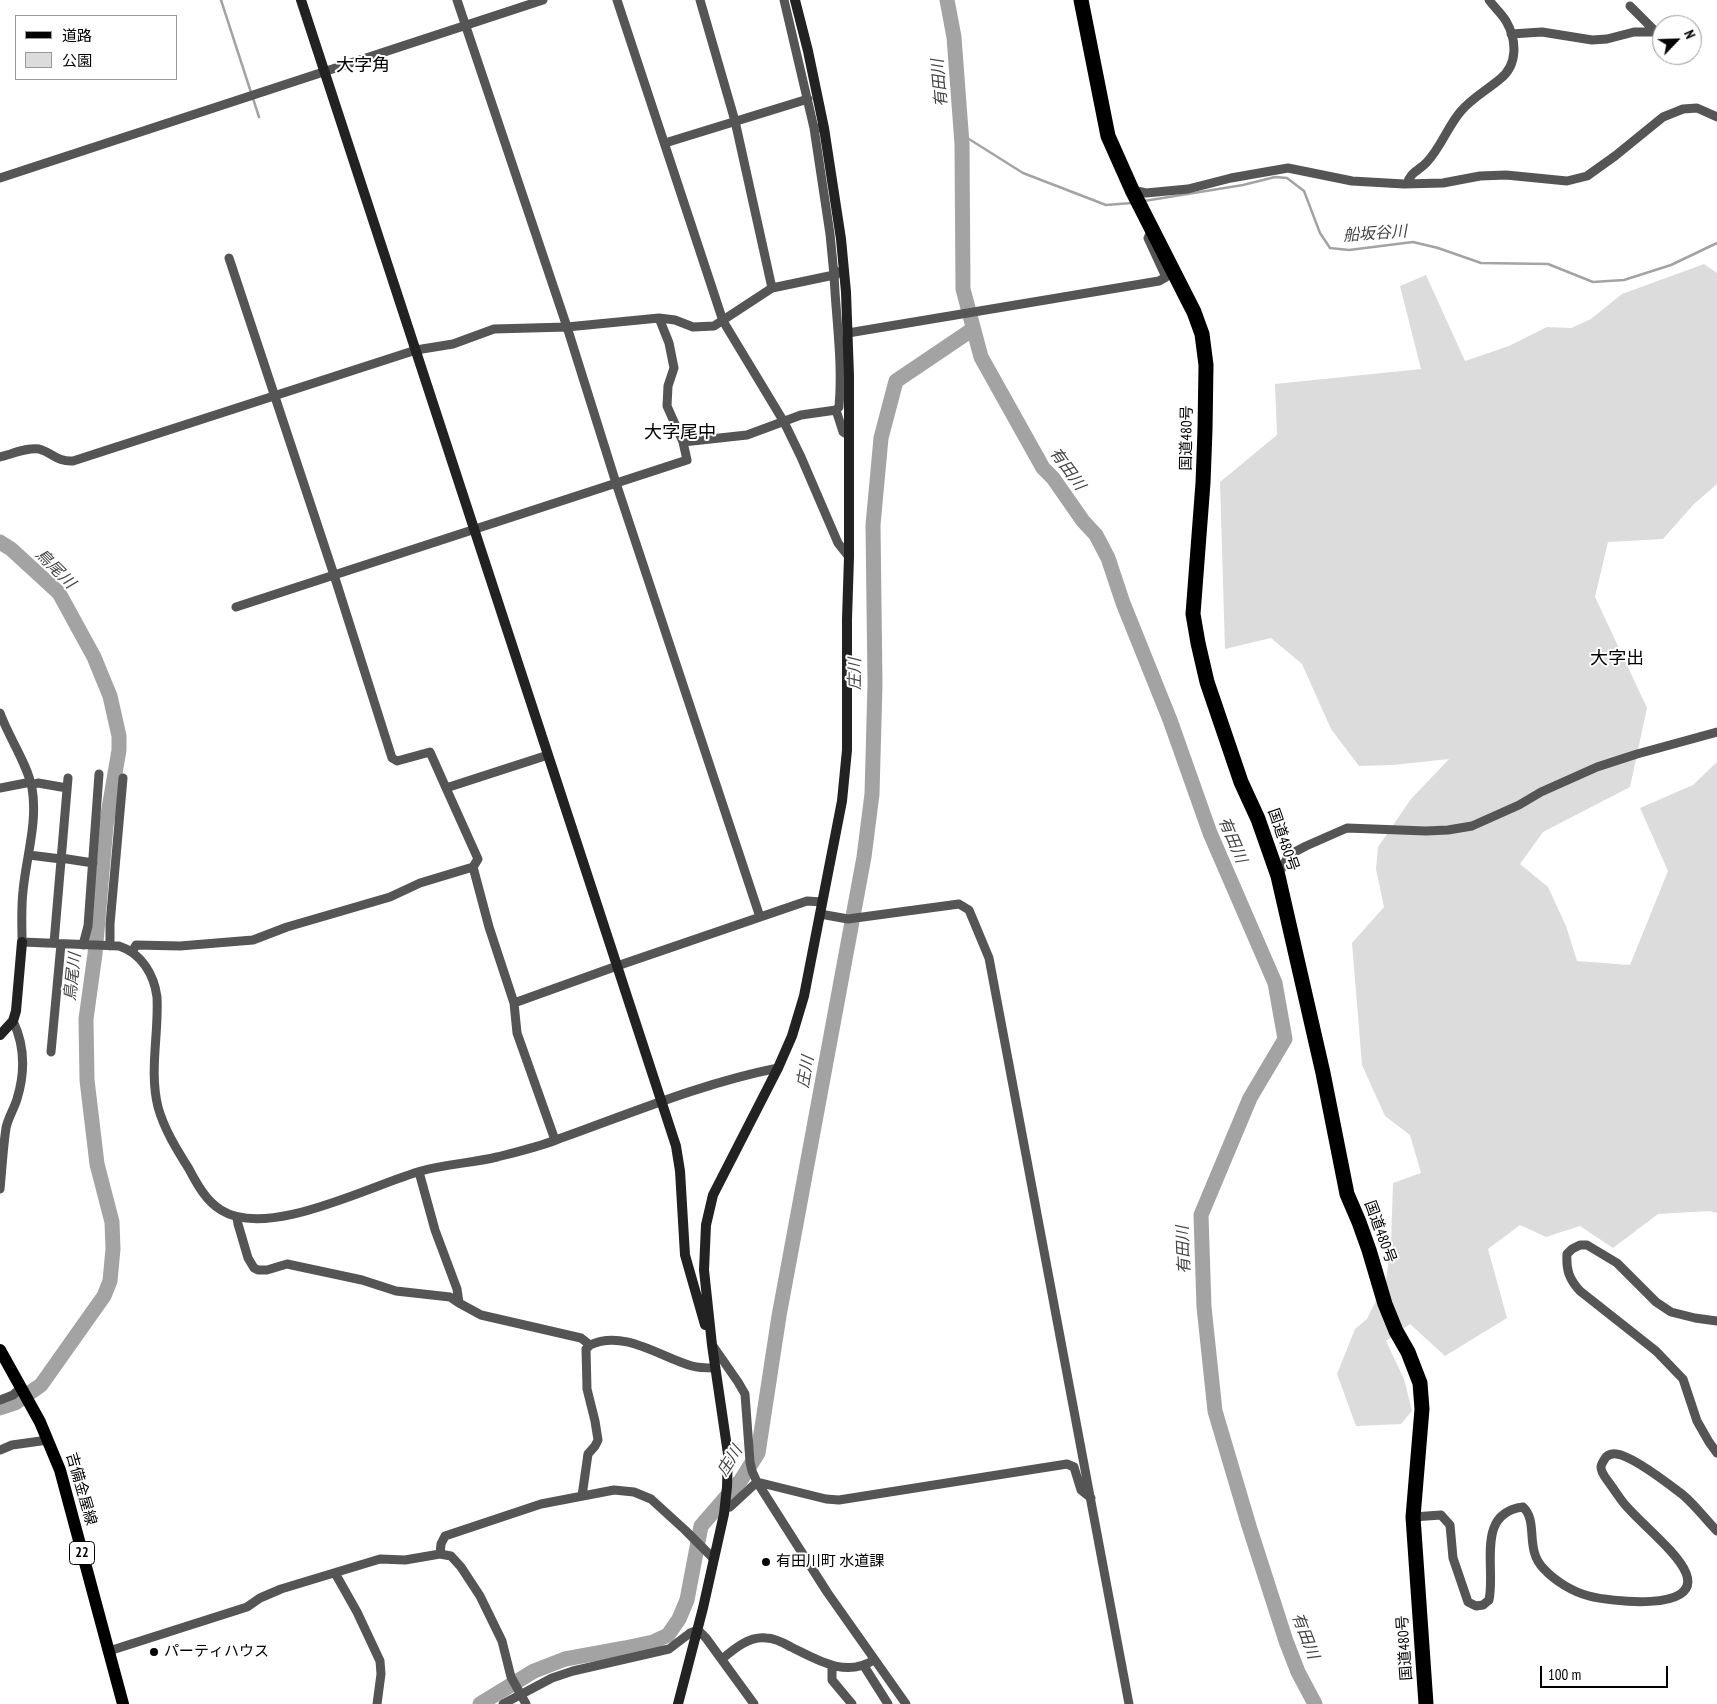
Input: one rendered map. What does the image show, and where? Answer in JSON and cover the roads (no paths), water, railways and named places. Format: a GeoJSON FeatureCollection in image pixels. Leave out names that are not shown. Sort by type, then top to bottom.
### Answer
{"type":"FeatureCollection","features":[{"type":"Feature","properties":{"kind":"highway","name":"国道480号"},"geometry":{"type":"LineString","coordinates":[[1081,0],[1086,16],[1101,108],[1108,136],[1132,190],[1194,312],[1202,334],[1206,365],[1205,430],[1193,614],[1198,643],[1208,682],[1241,782],[1258,819],[1278,876],[1323,1073],[1347,1194],[1369,1250],[1385,1304],[1396,1331],[1408,1352],[1420,1383],[1422,1409],[1413,1517],[1426,1704]]}},
{"type":"Feature","properties":{"kind":"main road","name":"吉備金屋線"},"geometry":{"type":"LineString","coordinates":[[0,1350],[31,1405],[60,1470],[109,1651],[121,1703]]}},
{"type":"Feature","properties":{"kind":"street"},"geometry":{"type":"LineString","coordinates":[[301,0],[676,1146],[685,1255],[712,1345],[745,1394],[752,1471],[757,1482],[827,1592],[906,1704]]}},
{"type":"Feature","properties":{"kind":"street"},"geometry":{"type":"LineString","coordinates":[[457,0],[760,917]]}},
{"type":"Feature","properties":{"kind":"street"},"geometry":{"type":"LineString","coordinates":[[0,178],[543,0]]}},
{"type":"Feature","properties":{"kind":"street"},"geometry":{"type":"LineString","coordinates":[[617,0],[723,321],[784,422],[802,457],[838,543],[849,556]]}},
{"type":"Feature","properties":{"kind":"street"},"geometry":{"type":"LineString","coordinates":[[700,0],[735,121],[772,288]]}},
{"type":"Feature","properties":{"kind":"street"},"geometry":{"type":"LineString","coordinates":[[678,1704],[685,1672],[698,1630],[725,1508],[728,1454],[712,1345],[704,1270],[706,1225],[712,1195],[778,1068],[792,1036],[804,996],[842,801],[847,750],[848,435],[851,333],[841,239],[819,128],[808,99],[784,0]]}},
{"type":"Feature","properties":{"kind":"street"},"geometry":{"type":"LineString","coordinates":[[683,442],[747,435],[801,415],[836,410],[840,407],[839,332],[819,128],[808,51],[795,0]]}},
{"type":"Feature","properties":{"kind":"street"},"geometry":{"type":"LineString","coordinates":[[1407,184],[1410,176],[1427,162],[1460,112],[1474,97],[1501,78],[1511,68],[1514,42],[1506,21],[1488,0]]}},
{"type":"Feature","properties":{"kind":"street"},"geometry":{"type":"LineString","coordinates":[[1511,34],[1542,32],[1592,40],[1606,39],[1634,32],[1654,32],[1653,28],[1630,6]]}},
{"type":"Feature","properties":{"kind":"street"},"geometry":{"type":"LineString","coordinates":[[665,143],[808,99]]}},
{"type":"Feature","properties":{"kind":"street"},"geometry":{"type":"LineString","coordinates":[[1132,190],[1146,193],[1188,189],[1231,178],[1288,168],[1352,181],[1407,184],[1443,183],[1480,176],[1506,175],[1568,181],[1587,176],[1615,156],[1663,116],[1683,108],[1697,108],[1717,117]]}},
{"type":"Feature","properties":{"kind":"street"},"geometry":{"type":"LineString","coordinates":[[851,333],[1159,281],[1166,277],[1148,238],[1152,229]]}},
{"type":"Feature","properties":{"kind":"street"},"geometry":{"type":"LineString","coordinates":[[834,275],[836,275],[836,244],[841,239]]}},
{"type":"Feature","properties":{"kind":"street"},"geometry":{"type":"LineString","coordinates":[[132,952],[136,945],[180,946],[253,940],[287,927],[390,897],[420,883],[473,867],[478,859],[430,752],[397,761],[392,758],[334,575],[229,258]]}},
{"type":"Feature","properties":{"kind":"street"},"geometry":{"type":"LineString","coordinates":[[0,457],[39,449],[60,461],[73,461],[416,350],[452,344],[494,329],[566,327],[659,318],[675,320],[692,327],[714,326],[772,288],[834,275]]}},
{"type":"Feature","properties":{"kind":"street"},"geometry":{"type":"LineString","coordinates":[[236,607],[687,460],[683,442],[667,406],[668,386],[674,368],[669,343],[659,318]]}},
{"type":"Feature","properties":{"kind":"street"},"geometry":{"type":"LineString","coordinates":[[836,410],[843,432],[848,435]]}},
{"type":"Feature","properties":{"kind":"street"},"geometry":{"type":"LineString","coordinates":[[0,713],[4,728],[31,784],[33,811],[29,855],[23,890],[18,1004],[13,1021],[0,1035]]}},
{"type":"Feature","properties":{"kind":"street"},"geometry":{"type":"LineString","coordinates":[[1278,876],[1289,855],[1347,828],[1441,830],[1472,826],[1597,767],[1717,732]]}},
{"type":"Feature","properties":{"kind":"street"},"geometry":{"type":"LineString","coordinates":[[446,788],[548,755]]}},
{"type":"Feature","properties":{"kind":"street"},"geometry":{"type":"LineString","coordinates":[[85,945],[100,774]]}},
{"type":"Feature","properties":{"kind":"street"},"geometry":{"type":"LineString","coordinates":[[108,946],[123,778]]}},
{"type":"Feature","properties":{"kind":"street"},"geometry":{"type":"LineString","coordinates":[[0,788],[38,783],[67,783],[61,858],[51,1052]]}},
{"type":"Feature","properties":{"kind":"street"},"geometry":{"type":"LineString","coordinates":[[29,855],[93,863]]}},
{"type":"Feature","properties":{"kind":"street"},"geometry":{"type":"LineString","coordinates":[[473,867],[489,927],[514,1003],[517,1033],[555,1140]]}},
{"type":"Feature","properties":{"kind":"street"},"geometry":{"type":"LineString","coordinates":[[514,1003],[807,901],[822,902]]}},
{"type":"Feature","properties":{"kind":"street"},"geometry":{"type":"LineString","coordinates":[[820,914],[848,919],[959,904],[969,910],[989,958],[1129,1704]]}},
{"type":"Feature","properties":{"kind":"street"},"geometry":{"type":"LineString","coordinates":[[22,942],[119,946],[132,952],[148,968],[156,988],[158,1006],[155,1076],[158,1105],[165,1126],[203,1193],[214,1205],[237,1218],[259,1220],[320,1207],[419,1172],[497,1157],[555,1140],[662,1101],[752,1073],[778,1068]]}},
{"type":"Feature","properties":{"kind":"street"},"geometry":{"type":"LineString","coordinates":[[0,1189],[6,1128],[17,1099],[22,1071],[22,1049],[13,1021]]}},
{"type":"Feature","properties":{"kind":"street"},"geometry":{"type":"LineString","coordinates":[[419,1172],[435,1230],[457,1289],[459,1302]]}},
{"type":"Feature","properties":{"kind":"street"},"geometry":{"type":"LineString","coordinates":[[237,1218],[248,1258],[254,1268],[258,1270],[268,1270],[287,1264],[362,1280],[396,1291],[450,1297],[481,1315],[581,1338],[590,1344]]}},
{"type":"Feature","properties":{"kind":"street"},"geometry":{"type":"LineString","coordinates":[[1717,1321],[1671,1312],[1656,1302],[1617,1263],[1587,1245],[1572,1248],[1567,1254],[1566,1267],[1571,1282],[1656,1351],[1683,1379],[1698,1420],[1717,1453]]}},
{"type":"Feature","properties":{"kind":"street"},"geometry":{"type":"LineString","coordinates":[[685,1255],[690,1263],[696,1266],[701,1263],[705,1255]]}},
{"type":"Feature","properties":{"kind":"street"},"geometry":{"type":"LineString","coordinates":[[582,1496],[588,1454],[598,1440],[587,1389],[586,1349],[590,1344],[605,1340],[628,1343],[658,1352],[693,1366],[715,1368]]}},
{"type":"Feature","properties":{"kind":"street"},"geometry":{"type":"LineString","coordinates":[[0,1400],[13,1395],[21,1389]]}},
{"type":"Feature","properties":{"kind":"street"},"geometry":{"type":"LineString","coordinates":[[0,1450],[12,1445],[48,1440]]}},
{"type":"Feature","properties":{"kind":"street"},"geometry":{"type":"LineString","coordinates":[[1413,1517],[1441,1515],[1450,1525],[1453,1558],[1462,1587],[1468,1602],[1476,1606],[1483,1605],[1489,1600],[1491,1590],[1490,1539],[1493,1527],[1512,1508],[1523,1506],[1531,1518],[1532,1546],[1537,1560],[1542,1568],[1554,1579],[1570,1588],[1587,1596],[1616,1601],[1657,1602],[1684,1592],[1688,1585],[1687,1574],[1680,1562],[1626,1507],[1602,1474],[1601,1467],[1604,1458],[1608,1455],[1616,1454],[1635,1461],[1684,1496],[1717,1531]]}},
{"type":"Feature","properties":{"kind":"street"},"geometry":{"type":"LineString","coordinates":[[757,1482],[826,1499],[839,1500],[1067,1464],[1074,1467],[1082,1490],[1091,1498]]}},
{"type":"Feature","properties":{"kind":"street"},"geometry":{"type":"LineString","coordinates":[[725,1508],[730,1507],[757,1482]]}},
{"type":"Feature","properties":{"kind":"street"},"geometry":{"type":"LineString","coordinates":[[440,1554],[441,1544],[445,1536],[541,1504],[614,1490],[634,1492],[651,1499],[713,1558]]}},
{"type":"Feature","properties":{"kind":"street"},"geometry":{"type":"LineString","coordinates":[[109,1651],[246,1607],[260,1598],[281,1589],[380,1559],[405,1560],[440,1554],[451,1556],[462,1567],[480,1596],[502,1641],[511,1677],[526,1704]]}},
{"type":"Feature","properties":{"kind":"street"},"geometry":{"type":"LineString","coordinates":[[335,1573],[357,1612],[380,1661],[381,1674],[377,1704]]}},
{"type":"Feature","properties":{"kind":"street"},"geometry":{"type":"LineString","coordinates":[[503,1704],[552,1678],[573,1671],[668,1649],[690,1633],[698,1630]]}},
{"type":"Feature","properties":{"kind":"street"},"geometry":{"type":"LineString","coordinates":[[698,1630],[722,1659],[754,1704]]}},
{"type":"Feature","properties":{"kind":"street"},"geometry":{"type":"LineString","coordinates":[[722,1659],[740,1645],[751,1640],[766,1638],[781,1642],[832,1666],[864,1666],[874,1660]]}},
{"type":"Feature","properties":{"kind":"street"},"geometry":{"type":"LineString","coordinates":[[832,1666],[832,1680],[852,1704]]}},
{"type":"Feature","properties":{"kind":"street"},"geometry":{"type":"LineString","coordinates":[[864,1666],[888,1704]]}},
{"type":"Feature","properties":{"kind":"waterway"},"geometry":{"type":"LineString","coordinates":[[221,0],[259,117]]}},
{"type":"Feature","properties":{"kind":"waterway","name":"有田川"},"geometry":{"type":"LineString","coordinates":[[947,0],[954,37],[962,144],[963,289],[981,357],[1043,468],[1053,478],[1083,521],[1096,535],[1108,558],[1123,603],[1170,720],[1210,833],[1275,983],[1285,1039],[1250,1098],[1201,1215],[1204,1307],[1215,1411],[1286,1641],[1298,1672],[1315,1704]]}},
{"type":"Feature","properties":{"kind":"waterway","name":"船坂谷川"},"geometry":{"type":"LineString","coordinates":[[961,134],[1023,173],[1106,205],[1132,203]]}},
{"type":"Feature","properties":{"kind":"waterway","name":"船坂谷川"},"geometry":{"type":"LineString","coordinates":[[1144,201],[1243,185],[1275,177],[1287,178],[1304,191],[1320,233],[1330,248],[1349,250],[1413,242],[1438,248],[1481,263],[1548,264],[1593,282],[1624,280],[1671,265],[1717,243]]}},
{"type":"Feature","properties":{"kind":"waterway","name":"庄川"},"geometry":{"type":"LineString","coordinates":[[480,1704],[534,1671],[565,1659],[653,1642],[668,1635],[679,1619],[687,1600],[701,1526],[741,1480],[758,1453],[779,1316],[864,857],[872,794],[875,684],[873,525],[881,438],[896,381],[973,329]]}},
{"type":"Feature","properties":{"kind":"waterway","name":"鳥尾川"},"geometry":{"type":"LineString","coordinates":[[0,542],[11,549],[59,593],[94,657],[110,696],[119,736],[119,750],[106,826],[95,954],[86,1019],[87,1080],[97,1164],[112,1222],[113,1249],[110,1281],[104,1296],[41,1385],[15,1403],[0,1408]]}},
{"type":"Feature","properties":{"kind":"place","name":"有田川町 水道課"},"geometry":{"type":"Point","coordinates":[766,1562]}},
{"type":"Feature","properties":{"kind":"place","name":"パーティハウス"},"geometry":{"type":"Point","coordinates":[154,1652]}},
{"type":"Feature","properties":{"kind":"district","name":"大字角"},"geometry":{"type":"Point","coordinates":[363,66]}},
{"type":"Feature","properties":{"kind":"district","name":"大字尾中"},"geometry":{"type":"Point","coordinates":[680,433]}},
{"type":"Feature","properties":{"kind":"district","name":"大字出"},"geometry":{"type":"Point","coordinates":[1617,659]}}]}
